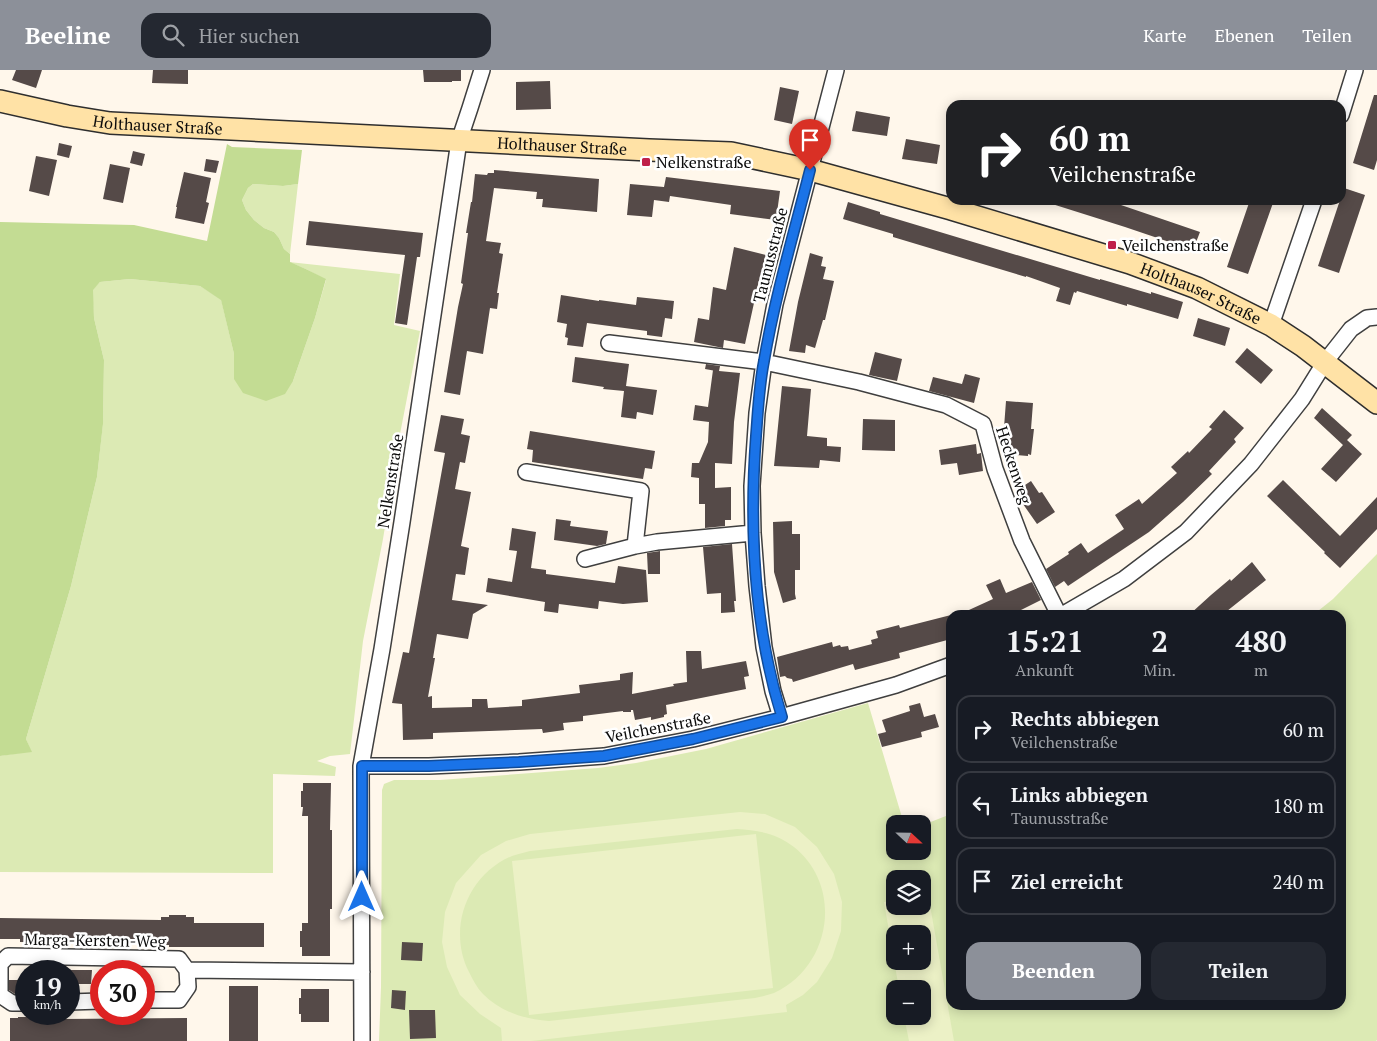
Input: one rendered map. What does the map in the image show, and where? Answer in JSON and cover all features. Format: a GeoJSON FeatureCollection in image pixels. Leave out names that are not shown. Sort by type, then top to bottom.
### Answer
{"type":"FeatureCollection","features":[{"type":"Feature","properties":{"kind":"street","name":"Nelkenstraße"},"geometry":{"type":"LineString","coordinates":[[362,1041],[362,766],[382,649],[458,141],[482,70]]}},
{"type":"Feature","properties":{"kind":"street","name":"Taunusstraße"},"geometry":{"type":"LineString","coordinates":[[782,717],[764,647],[757,586],[752,486],[757,413],[775,304],[836,70]]}},
{"type":"Feature","properties":{"kind":"street"},"geometry":{"type":"LineString","coordinates":[[1346,100],[1355,70]]}},
{"type":"Feature","properties":{"kind":"street","name":"Holthauser Straße"},"geometry":{"type":"LineString","coordinates":[[0,101],[110,123],[458,141],[731,152],[810,170],[951,209],[1130,263],[1198,288],[1271,325],[1325,362],[1377,403]]}},
{"type":"Feature","properties":{"kind":"street"},"geometry":{"type":"LineString","coordinates":[[1271,325],[1312,205]]}},
{"type":"Feature","properties":{"kind":"street"},"geometry":{"type":"LineString","coordinates":[[1069,610],[1124,579],[1186,532],[1250,464],[1302,399],[1325,362],[1351,329],[1366,318],[1377,317]]}},
{"type":"Feature","properties":{"kind":"street"},"geometry":{"type":"LineString","coordinates":[[609,343],[764,362]]}},
{"type":"Feature","properties":{"kind":"street","name":"Heckenweg"},"geometry":{"type":"LineString","coordinates":[[764,362],[859,382],[946,406],[983,424],[994,469],[1022,541],[1057,610]]}},
{"type":"Feature","properties":{"kind":"street"},"geometry":{"type":"LineString","coordinates":[[526,472],[642,491],[635,546]]}},
{"type":"Feature","properties":{"kind":"street"},"geometry":{"type":"LineString","coordinates":[[585,560],[657,542],[753,534]]}},
{"type":"Feature","properties":{"kind":"street","name":"Veilchenstraße"},"geometry":{"type":"LineString","coordinates":[[362,766],[429,766],[604,756],[693,739],[782,717],[896,685],[946,667]]}},
{"type":"Feature","properties":{"kind":"street","name":"Marga-Kersten-Weg"},"geometry":{"type":"LineString","coordinates":[[15,1003],[0,995],[0,964],[8,956],[179,959],[187,970],[362,972]]}},
{"type":"Feature","properties":{"kind":"street"},"geometry":{"type":"LineString","coordinates":[[155,1000],[179,1000],[188,987],[187,970]]}},
{"type":"Feature","properties":{"kind":"green space"},"geometry":{"type":"Polygon","coordinates":[[[227,144],[232,147],[302,150],[298,184],[283,186],[253,184],[248,188],[242,200],[246,210],[254,220],[264,228],[274,232],[279,238],[284,249],[290,254],[290,262],[326,279],[315,318],[293,381],[285,394],[266,401],[243,393],[234,379],[234,354],[221,300],[200,286],[130,279],[100,282],[93,290],[94,318],[104,360],[103,424],[97,477],[71,586],[26,739],[32,752],[0,756],[0,222],[134,225],[207,241],[227,144]]]}},
{"type":"Feature","properties":{"kind":"green space"},"geometry":{"type":"Polygon","coordinates":[[[253,184],[283,186],[298,184],[290,254],[284,249],[274,232],[264,228],[246,210],[242,200],[248,188],[253,184]]]}},
{"type":"Feature","properties":{"kind":"green space"},"geometry":{"type":"Polygon","coordinates":[[[289,262],[400,274],[394,325],[420,331],[363,641],[350,754],[330,756],[317,761],[336,767],[335,776],[273,774],[273,873],[0,872],[0,756],[31,751],[26,739],[71,586],[97,477],[103,423],[104,360],[94,318],[92,290],[100,282],[130,279],[200,286],[221,299],[234,354],[234,379],[293,381],[326,280],[289,262]]]}},
{"type":"Feature","properties":{"kind":"green space"},"geometry":{"type":"Polygon","coordinates":[[[1377,554],[1376,1041],[379,1041],[382,790],[384,784],[394,780],[440,780],[598,768],[636,763],[706,749],[868,703],[901,815],[886,815],[886,860],[931,860],[931,822],[946,816],[946,1010],[1346,1010],[1346,610],[1319,610],[1333,599],[1377,554]]]}},
{"type":"Feature","properties":{"kind":"green space"},"geometry":{"type":"Polygon","coordinates":[[[740,812],[765,814],[795,827],[817,847],[834,874],[842,902],[841,931],[832,958],[817,982],[803,995],[786,1005],[787,1012],[531,1041],[502,1041],[501,1028],[480,1014],[460,995],[447,967],[442,942],[445,912],[456,883],[481,855],[506,841],[530,834],[740,812]],[[737,829],[530,851],[512,856],[496,865],[483,876],[465,905],[461,921],[460,938],[469,972],[483,994],[497,1006],[513,1014],[549,1021],[755,998],[774,993],[793,981],[808,965],[819,946],[824,925],[825,904],[820,883],[810,864],[794,847],[774,836],[737,829]]]}},
{"type":"Feature","properties":{"kind":"green space"},"geometry":{"type":"Polygon","coordinates":[[[756,834],[773,988],[529,1015],[512,861],[756,834]]]}},
{"type":"Feature","properties":{"kind":"green space"},"geometry":{"type":"Polygon","coordinates":[[[931,911],[946,996],[946,1010],[949,1010],[954,1041],[909,1041],[906,1025],[931,1025],[931,980],[897,980],[896,970],[931,970],[931,925],[888,925],[886,915],[931,915],[931,911]]]}},
{"type":"Feature","properties":{"kind":"building"},"geometry":{"type":"Polygon","coordinates":[[[16,70],[42,70],[36,88],[12,80],[16,70]]]}},
{"type":"Feature","properties":{"kind":"building"},"geometry":{"type":"Polygon","coordinates":[[[153,70],[188,70],[188,84],[152,83],[153,70]]]}},
{"type":"Feature","properties":{"kind":"building"},"geometry":{"type":"Polygon","coordinates":[[[423,70],[461,70],[461,81],[424,82],[423,70]]]}},
{"type":"Feature","properties":{"kind":"building"},"geometry":{"type":"Polygon","coordinates":[[[550,81],[551,109],[516,110],[516,82],[550,81]]]}},
{"type":"Feature","properties":{"kind":"building"},"geometry":{"type":"Polygon","coordinates":[[[780,87],[799,91],[792,124],[774,120],[780,87]]]}},
{"type":"Feature","properties":{"kind":"building"},"geometry":{"type":"Polygon","coordinates":[[[1374,95],[1377,95],[1377,160],[1374,170],[1353,163],[1374,95]]]}},
{"type":"Feature","properties":{"kind":"building"},"geometry":{"type":"Polygon","coordinates":[[[856,111],[890,117],[887,136],[852,131],[856,111]]]}},
{"type":"Feature","properties":{"kind":"building"},"geometry":{"type":"Polygon","coordinates":[[[906,139],[940,145],[937,164],[902,159],[906,139]]]}},
{"type":"Feature","properties":{"kind":"building"},"geometry":{"type":"Polygon","coordinates":[[[59,143],[72,146],[69,158],[57,155],[59,143]]]}},
{"type":"Feature","properties":{"kind":"building"},"geometry":{"type":"Polygon","coordinates":[[[133,151],[145,154],[142,166],[130,163],[133,151]]]}},
{"type":"Feature","properties":{"kind":"building"},"geometry":{"type":"Polygon","coordinates":[[[36,156],[57,160],[49,196],[29,191],[36,156]]]}},
{"type":"Feature","properties":{"kind":"building"},"geometry":{"type":"Polygon","coordinates":[[[206,159],[219,161],[216,173],[204,171],[206,159]]]}},
{"type":"Feature","properties":{"kind":"building"},"geometry":{"type":"Polygon","coordinates":[[[110,164],[130,168],[123,203],[103,199],[110,164]]]}},
{"type":"Feature","properties":{"kind":"building"},"geometry":{"type":"Polygon","coordinates":[[[494,170],[599,179],[597,212],[542,207],[543,199],[536,199],[537,192],[494,188],[486,241],[501,243],[499,253],[503,254],[497,293],[499,293],[497,309],[490,308],[483,354],[467,351],[460,395],[444,392],[463,284],[461,283],[468,233],[466,233],[475,174],[487,175],[488,173],[494,173],[494,170]]]}},
{"type":"Feature","properties":{"kind":"building"},"geometry":{"type":"Polygon","coordinates":[[[184,172],[211,178],[206,202],[209,203],[204,224],[175,218],[184,172]]]}},
{"type":"Feature","properties":{"kind":"building"},"geometry":{"type":"Polygon","coordinates":[[[666,177],[780,191],[776,220],[730,214],[731,205],[670,196],[669,202],[654,200],[652,217],[627,215],[630,184],[664,187],[666,177]]]}},
{"type":"Feature","properties":{"kind":"building"},"geometry":{"type":"Polygon","coordinates":[[[1346,189],[1365,195],[1339,273],[1318,266],[1338,205],[1346,205],[1346,189]]]}},
{"type":"Feature","properties":{"kind":"building"},"geometry":{"type":"Polygon","coordinates":[[[848,202],[880,212],[880,214],[1100,280],[1183,302],[1178,319],[1077,291],[1076,293],[1074,292],[1070,305],[1056,301],[1060,288],[1026,276],[893,237],[893,234],[843,219],[848,202]]]}},
{"type":"Feature","properties":{"kind":"building"},"geometry":{"type":"Polygon","coordinates":[[[1055,205],[1121,205],[1200,232],[1193,250],[1055,205]]]}},
{"type":"Feature","properties":{"kind":"building"},"geometry":{"type":"Polygon","coordinates":[[[1248,205],[1272,205],[1248,274],[1227,267],[1248,205]]]}},
{"type":"Feature","properties":{"kind":"building"},"geometry":{"type":"Polygon","coordinates":[[[309,221],[423,233],[420,257],[417,257],[407,325],[395,323],[405,255],[306,245],[309,221]]]}},
{"type":"Feature","properties":{"kind":"building"},"geometry":{"type":"Polygon","coordinates":[[[734,247],[766,255],[753,303],[745,344],[724,340],[723,348],[694,342],[698,318],[709,320],[713,287],[726,290],[734,247]]]}},
{"type":"Feature","properties":{"kind":"building"},"geometry":{"type":"Polygon","coordinates":[[[810,253],[823,257],[821,266],[826,267],[823,279],[834,281],[825,320],[823,320],[815,348],[806,345],[805,353],[789,351],[798,302],[810,253]]]}},
{"type":"Feature","properties":{"kind":"building"},"geometry":{"type":"Polygon","coordinates":[[[561,295],[636,305],[637,297],[674,301],[672,319],[665,318],[662,337],[647,335],[647,331],[587,323],[583,347],[567,345],[568,338],[565,337],[567,324],[557,322],[561,295]]]}},
{"type":"Feature","properties":{"kind":"building"},"geometry":{"type":"Polygon","coordinates":[[[1198,318],[1230,328],[1225,346],[1193,336],[1198,318]]]}},
{"type":"Feature","properties":{"kind":"building"},"geometry":{"type":"Polygon","coordinates":[[[1247,348],[1273,370],[1261,384],[1235,362],[1247,348]]]}},
{"type":"Feature","properties":{"kind":"building"},"geometry":{"type":"Polygon","coordinates":[[[875,352],[902,359],[897,381],[869,375],[875,352]]]}},
{"type":"Feature","properties":{"kind":"building"},"geometry":{"type":"Polygon","coordinates":[[[575,357],[629,364],[626,386],[657,390],[653,415],[637,412],[636,419],[621,417],[624,391],[603,389],[604,387],[572,382],[575,357]]]}},
{"type":"Feature","properties":{"kind":"building"},"geometry":{"type":"Polygon","coordinates":[[[706,364],[720,366],[719,371],[740,373],[734,422],[732,464],[715,463],[715,488],[731,487],[731,520],[725,520],[725,526],[705,528],[705,504],[699,504],[699,478],[691,477],[692,463],[699,463],[708,442],[709,422],[693,420],[695,405],[708,407],[713,370],[705,369],[706,364]]]}},
{"type":"Feature","properties":{"kind":"building"},"geometry":{"type":"Polygon","coordinates":[[[965,374],[980,378],[974,403],[929,391],[933,377],[962,384],[965,374]]]}},
{"type":"Feature","properties":{"kind":"building"},"geometry":{"type":"Polygon","coordinates":[[[782,386],[811,389],[807,436],[827,438],[827,446],[841,447],[840,462],[820,460],[819,468],[774,466],[782,386]]]}},
{"type":"Feature","properties":{"kind":"building"},"geometry":{"type":"Polygon","coordinates":[[[1006,401],[1033,403],[1031,429],[1034,429],[1031,455],[1002,454],[1006,401]]]}},
{"type":"Feature","properties":{"kind":"building"},"geometry":{"type":"Polygon","coordinates":[[[1322,408],[1352,435],[1347,440],[1362,454],[1336,482],[1321,469],[1343,445],[1314,418],[1322,408]]]}},
{"type":"Feature","properties":{"kind":"building"},"geometry":{"type":"Polygon","coordinates":[[[1224,410],[1244,428],[1234,439],[1236,442],[1209,471],[1212,474],[1149,532],[1068,586],[1064,581],[1055,587],[1046,569],[1069,554],[1068,552],[1081,543],[1088,553],[1124,529],[1115,515],[1139,499],[1142,504],[1177,473],[1171,467],[1188,451],[1189,453],[1212,429],[1209,427],[1224,410]]]}},
{"type":"Feature","properties":{"kind":"building"},"geometry":{"type":"Polygon","coordinates":[[[441,415],[464,419],[461,434],[470,436],[465,463],[460,462],[455,489],[471,492],[461,546],[469,548],[465,575],[456,574],[452,600],[488,605],[473,614],[468,639],[437,634],[428,697],[432,696],[432,708],[472,707],[472,699],[487,699],[488,708],[522,706],[522,700],[580,693],[579,685],[620,680],[620,674],[633,672],[632,694],[674,686],[673,684],[687,682],[686,651],[701,651],[702,669],[746,661],[749,676],[744,677],[746,689],[666,705],[667,714],[664,717],[651,720],[651,717],[635,720],[633,710],[631,710],[631,712],[623,711],[583,716],[583,721],[563,723],[564,730],[543,733],[542,729],[433,733],[433,739],[403,740],[402,704],[392,703],[403,652],[409,653],[445,453],[434,451],[441,415]]]}},
{"type":"Feature","properties":{"kind":"building"},"geometry":{"type":"Polygon","coordinates":[[[863,419],[895,420],[895,451],[862,450],[863,419]]]}},
{"type":"Feature","properties":{"kind":"building"},"geometry":{"type":"Polygon","coordinates":[[[530,431],[655,451],[652,469],[645,468],[643,479],[532,462],[533,450],[527,449],[530,431]]]}},
{"type":"Feature","properties":{"kind":"building"},"geometry":{"type":"Polygon","coordinates":[[[976,444],[977,454],[981,453],[983,471],[959,475],[957,463],[941,465],[939,450],[976,444]]]}},
{"type":"Feature","properties":{"kind":"building"},"geometry":{"type":"Polygon","coordinates":[[[1283,480],[1340,536],[1377,497],[1377,529],[1340,568],[1267,496],[1283,480]]]}},
{"type":"Feature","properties":{"kind":"building"},"geometry":{"type":"Polygon","coordinates":[[[1031,481],[1039,493],[1042,492],[1055,512],[1037,524],[1023,504],[1028,501],[1022,492],[1022,487],[1031,481]]]}},
{"type":"Feature","properties":{"kind":"building"},"geometry":{"type":"Polygon","coordinates":[[[556,519],[571,521],[570,526],[608,531],[606,544],[597,546],[554,540],[556,519]]]}},
{"type":"Feature","properties":{"kind":"building"},"geometry":{"type":"Polygon","coordinates":[[[792,521],[792,534],[800,534],[800,570],[795,570],[796,599],[783,603],[774,572],[773,522],[792,521]]]}},
{"type":"Feature","properties":{"kind":"building"},"geometry":{"type":"Polygon","coordinates":[[[512,528],[536,532],[531,568],[546,570],[546,574],[615,583],[618,566],[646,570],[648,602],[623,604],[599,601],[598,609],[559,604],[558,613],[544,611],[545,602],[486,592],[488,578],[512,582],[517,551],[509,550],[512,528]]]}},
{"type":"Feature","properties":{"kind":"building"},"geometry":{"type":"Polygon","coordinates":[[[732,544],[735,612],[721,613],[721,593],[707,594],[703,547],[732,544]]]}},
{"type":"Feature","properties":{"kind":"building"},"geometry":{"type":"Polygon","coordinates":[[[660,551],[660,574],[648,574],[647,553],[660,551]]]}},
{"type":"Feature","properties":{"kind":"building"},"geometry":{"type":"Polygon","coordinates":[[[1252,562],[1266,580],[1228,610],[1194,610],[1230,579],[1231,581],[1252,562]]]}},
{"type":"Feature","properties":{"kind":"building"},"geometry":{"type":"Polygon","coordinates":[[[1000,579],[1006,593],[1032,582],[1041,600],[1021,610],[969,610],[993,599],[986,585],[1000,579]]]}},
{"type":"Feature","properties":{"kind":"building"},"geometry":{"type":"Polygon","coordinates":[[[946,616],[946,640],[899,653],[900,658],[855,670],[853,664],[793,682],[792,679],[785,676],[780,677],[777,657],[832,642],[833,647],[840,645],[841,647],[848,646],[849,650],[872,644],[871,640],[878,638],[876,631],[899,625],[900,628],[946,616]]]}},
{"type":"Feature","properties":{"kind":"building"},"geometry":{"type":"Polygon","coordinates":[[[920,703],[924,717],[935,714],[939,727],[921,732],[922,737],[882,747],[878,734],[886,732],[882,720],[910,711],[909,706],[920,703]]]}},
{"type":"Feature","properties":{"kind":"building"},"geometry":{"type":"Polygon","coordinates":[[[303,783],[331,783],[332,909],[330,909],[330,956],[302,956],[302,947],[300,947],[302,923],[308,923],[308,816],[302,816],[301,791],[303,791],[303,783]]]}},
{"type":"Feature","properties":{"kind":"building"},"geometry":{"type":"Polygon","coordinates":[[[169,915],[194,917],[194,923],[264,923],[264,947],[169,947],[169,945],[161,944],[20,942],[20,939],[0,939],[0,918],[161,920],[161,917],[169,917],[169,915]]]}},
{"type":"Feature","properties":{"kind":"building"},"geometry":{"type":"Polygon","coordinates":[[[402,942],[423,943],[422,961],[401,960],[402,942]]]}},
{"type":"Feature","properties":{"kind":"building"},"geometry":{"type":"Polygon","coordinates":[[[80,970],[90,970],[90,984],[80,984],[80,970]]]}},
{"type":"Feature","properties":{"kind":"building"},"geometry":{"type":"Polygon","coordinates":[[[9,980],[15,980],[15,994],[9,990],[9,980]]]}},
{"type":"Feature","properties":{"kind":"building"},"geometry":{"type":"Polygon","coordinates":[[[229,986],[258,986],[258,1041],[229,1041],[229,986]]]}},
{"type":"Feature","properties":{"kind":"building"},"geometry":{"type":"Polygon","coordinates":[[[301,989],[329,989],[329,1022],[301,1022],[299,998],[301,998],[301,989]]]}},
{"type":"Feature","properties":{"kind":"building"},"geometry":{"type":"Polygon","coordinates":[[[392,990],[406,991],[405,1010],[391,1008],[392,990]]]}},
{"type":"Feature","properties":{"kind":"building"},"geometry":{"type":"Polygon","coordinates":[[[409,1010],[435,1010],[436,1038],[410,1039],[409,1010]]]}},
{"type":"Feature","properties":{"kind":"building"},"geometry":{"type":"Polygon","coordinates":[[[10,1018],[15,1018],[15,1025],[80,1025],[80,1019],[90,1019],[90,1025],[155,1025],[155,1018],[187,1018],[187,1041],[10,1041],[10,1018]]]}},
{"type":"Feature","properties":{"kind":"place","name":"Nelkenstraße"},"geometry":{"type":"Point","coordinates":[646,162]}},
{"type":"Feature","properties":{"kind":"place","name":"Veilchenstraße"},"geometry":{"type":"Point","coordinates":[1112,245]}},
{"type":"Feature","properties":{"kind":"route"},"geometry":{"type":"LineString","coordinates":[[362,897],[362,766],[429,766],[604,756],[693,739],[782,717],[764,647],[758,602],[752,486],[757,413],[764,362],[775,304],[810,170]]}}]}
